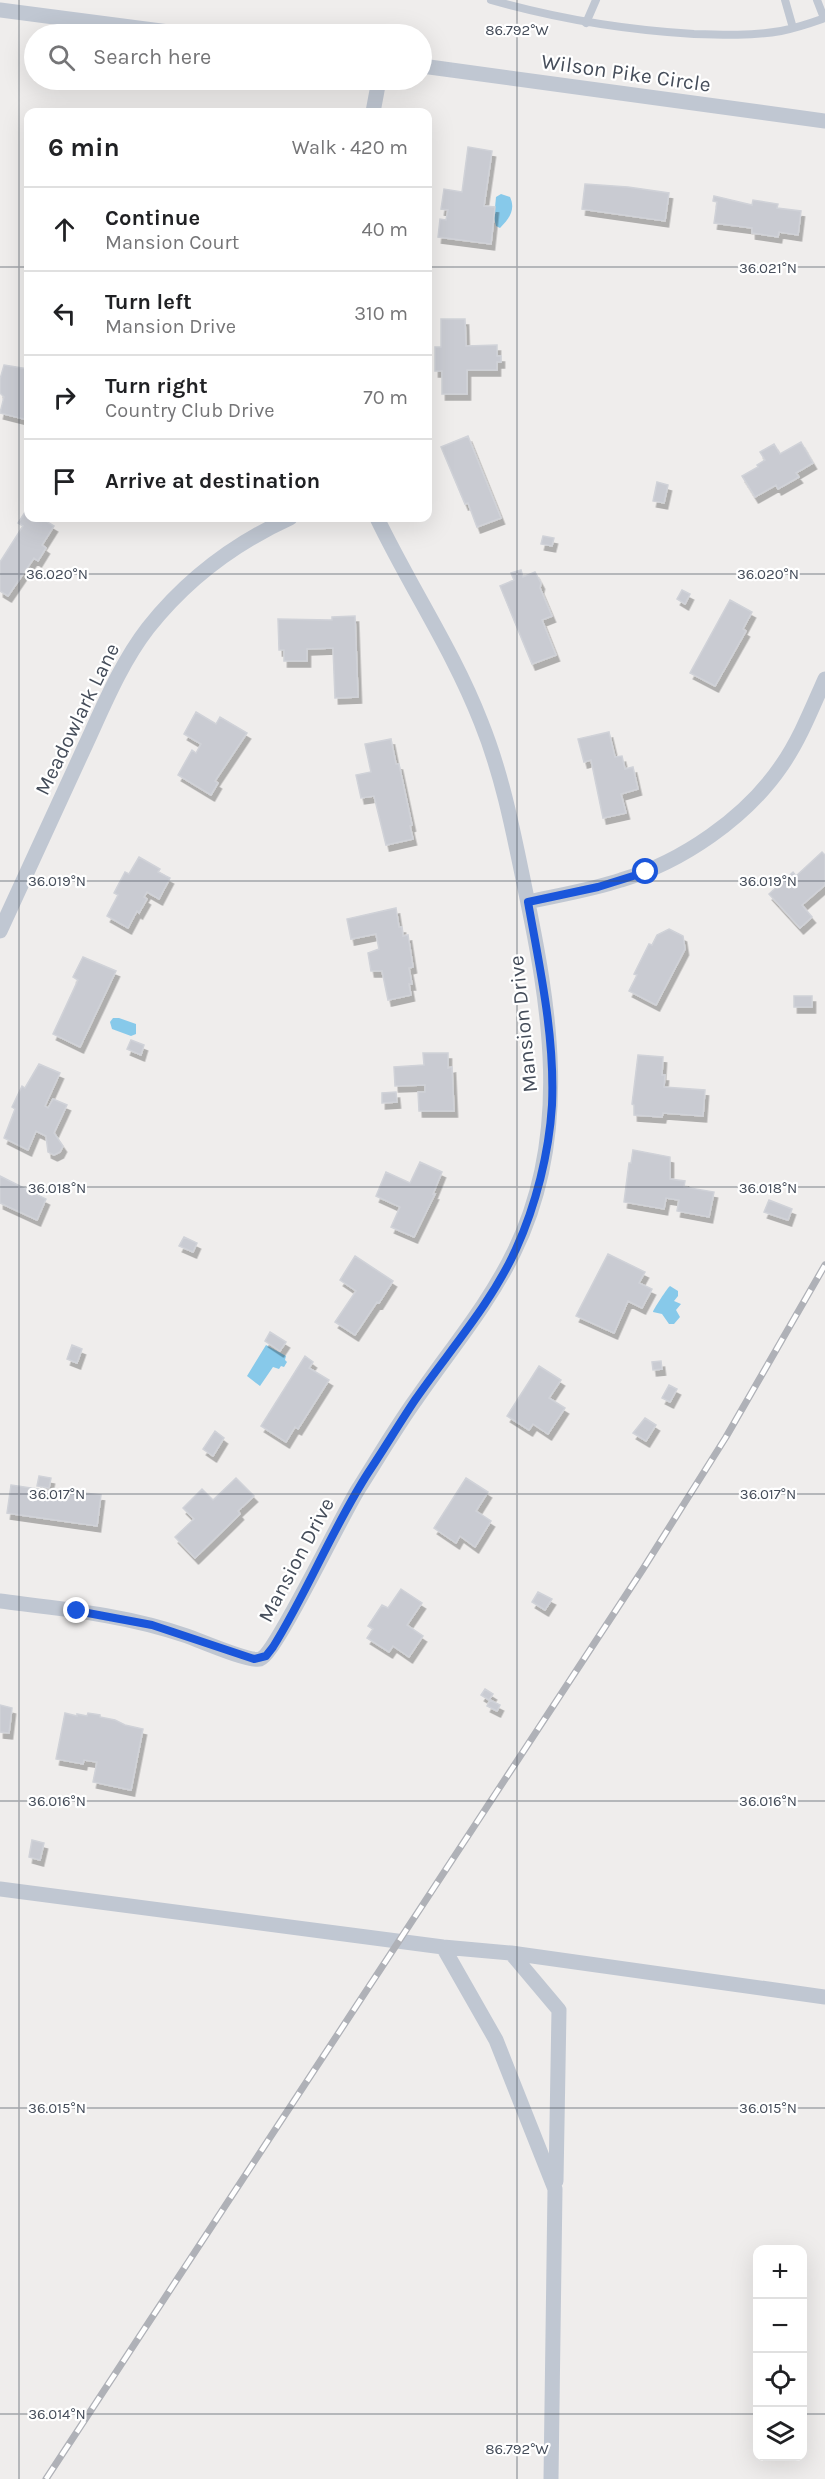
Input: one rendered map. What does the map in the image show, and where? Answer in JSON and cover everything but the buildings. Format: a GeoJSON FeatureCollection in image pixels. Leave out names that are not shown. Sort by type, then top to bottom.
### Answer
{"type":"FeatureCollection","features":[{"type":"Feature","properties":{"kind":"street"},"geometry":{"type":"LineString","coordinates":[[0,10],[107,24]]}},
{"type":"Feature","properties":{"kind":"street","name":"Wilson Pike Circle"},"geometry":{"type":"LineString","coordinates":[[432,67],[825,121]]}},
{"type":"Feature","properties":{"kind":"street"},"geometry":{"type":"LineString","coordinates":[[374,108],[377,90]]}},
{"type":"Feature","properties":{"kind":"street","name":"Meadowlark Lane"},"geometry":{"type":"LineString","coordinates":[[0,931],[121,671],[148,628],[198,577],[224,556],[254,534],[281,522]]}},
{"type":"Feature","properties":{"kind":"street","name":"Mansion Drive"},"geometry":{"type":"LineString","coordinates":[[0,1600],[134,1620],[246,1657],[260,1659],[266,1656],[282,1632],[358,1489],[415,1400],[464,1333],[489,1294],[515,1250],[523,1230],[540,1178],[552,1106],[547,1011],[528,902],[501,780],[481,721],[449,652],[379,522]]}},
{"type":"Feature","properties":{"kind":"street"},"geometry":{"type":"LineString","coordinates":[[528,902],[598,887],[646,872],[683,852],[721,826],[748,804],[782,765],[799,736],[825,679]]}},
{"type":"Feature","properties":{"kind":"street"},"geometry":{"type":"LineString","coordinates":[[0,1888],[443,1947],[511,1953],[825,1997]]}},
{"type":"Feature","properties":{"kind":"street"},"geometry":{"type":"LineString","coordinates":[[443,1947],[496,2040],[555,2189]]}},
{"type":"Feature","properties":{"kind":"street"},"geometry":{"type":"LineString","coordinates":[[511,1953],[559,2010],[551,2479]]}},
{"type":"Feature","properties":{"kind":"lane"},"geometry":{"type":"LineString","coordinates":[[491,0],[586,23],[629,29],[714,35],[770,32],[793,28],[824,18],[817,0]]}},
{"type":"Feature","properties":{"kind":"lane"},"geometry":{"type":"LineString","coordinates":[[586,23],[596,0]]}},
{"type":"Feature","properties":{"kind":"lane"},"geometry":{"type":"LineString","coordinates":[[785,0],[793,28]]}},
{"type":"Feature","properties":{"kind":"water"},"geometry":{"type":"Polygon","coordinates":[[[501,194],[510,197],[512,210],[509,218],[500,228],[496,226],[494,218],[496,197],[501,194]]]}},
{"type":"Feature","properties":{"kind":"water"},"geometry":{"type":"Polygon","coordinates":[[[113,1018],[136,1024],[136,1034],[131,1036],[112,1029],[110,1022],[113,1018]]]}},
{"type":"Feature","properties":{"kind":"water"},"geometry":{"type":"Polygon","coordinates":[[[670,1286],[678,1291],[678,1296],[674,1301],[681,1304],[676,1310],[680,1317],[674,1324],[669,1324],[662,1314],[653,1312],[670,1286]]]}},
{"type":"Feature","properties":{"kind":"water"},"geometry":{"type":"Polygon","coordinates":[[[266,1345],[286,1356],[287,1362],[279,1369],[273,1367],[260,1386],[247,1376],[266,1345]]]}},
{"type":"Feature","properties":{"kind":"railway"},"geometry":{"type":"LineString","coordinates":[[46,2479],[643,1569],[726,1437],[825,1265]]}},
{"type":"Feature","properties":{"kind":"route"},"geometry":{"type":"LineString","coordinates":[[77,1611],[134,1620],[254,1659],[266,1656],[273,1647],[358,1489],[415,1400],[464,1333],[496,1284],[515,1250],[532,1203],[540,1178],[548,1133],[552,1106],[552,1074],[547,1011],[528,902],[598,887],[646,872]]}}]}
